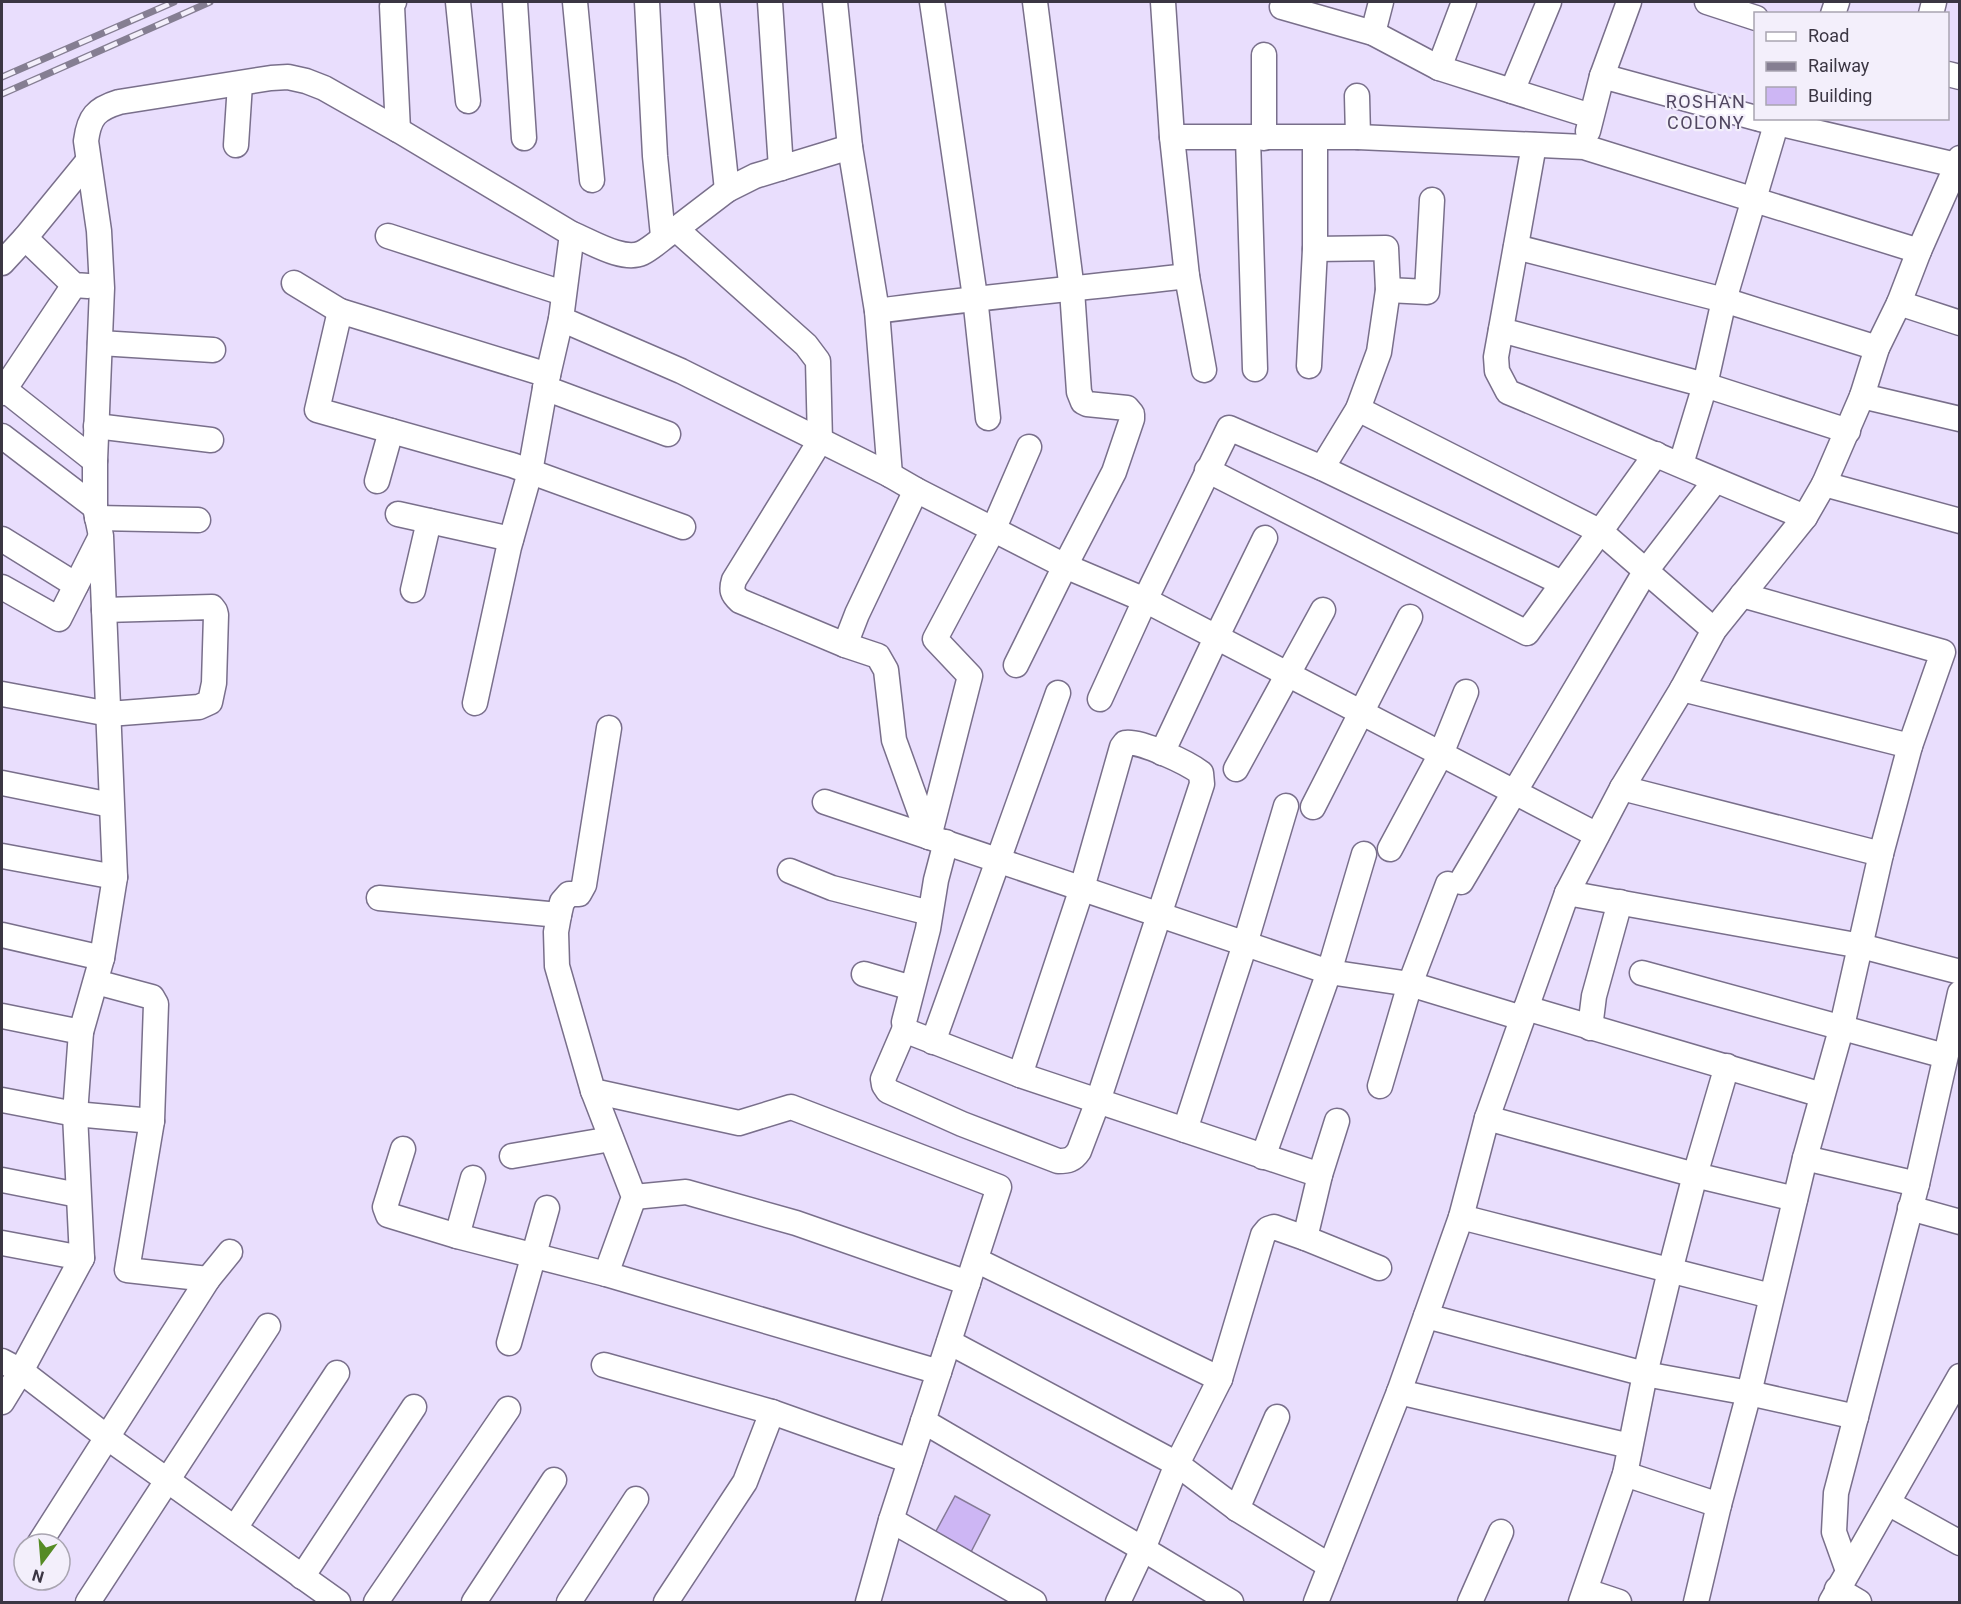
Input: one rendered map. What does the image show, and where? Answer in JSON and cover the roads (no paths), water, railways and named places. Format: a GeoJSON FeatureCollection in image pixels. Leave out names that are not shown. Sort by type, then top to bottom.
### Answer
{"type":"FeatureCollection","features":[{"type":"Feature","properties":{"kind":"street"},"geometry":{"type":"LineString","coordinates":[[394,2],[392,6],[398,130]]}},
{"type":"Feature","properties":{"kind":"street"},"geometry":{"type":"LineString","coordinates":[[458,2],[468,101]]}},
{"type":"Feature","properties":{"kind":"street"},"geometry":{"type":"LineString","coordinates":[[515,2],[524,138]]}},
{"type":"Feature","properties":{"kind":"street"},"geometry":{"type":"LineString","coordinates":[[575,2],[592,180]]}},
{"type":"Feature","properties":{"kind":"street"},"geometry":{"type":"LineString","coordinates":[[647,2],[655,156],[670,233],[806,345],[818,361],[820,441],[734,580],[733,595],[740,601],[845,645],[878,656],[886,670],[894,740],[937,840]]}},
{"type":"Feature","properties":{"kind":"street"},"geometry":{"type":"LineString","coordinates":[[706,2],[727,190]]}},
{"type":"Feature","properties":{"kind":"street"},"geometry":{"type":"LineString","coordinates":[[770,2],[781,168]]}},
{"type":"Feature","properties":{"kind":"street"},"geometry":{"type":"LineString","coordinates":[[835,2],[850,147],[877,311],[890,475]]}},
{"type":"Feature","properties":{"kind":"street"},"geometry":{"type":"LineString","coordinates":[[932,2],[975,297],[988,418]]}},
{"type":"Feature","properties":{"kind":"street"},"geometry":{"type":"LineString","coordinates":[[1016,665],[1114,472],[1132,419],[1132,414],[1127,408],[1087,404],[1080,398],[1072,290],[1035,2]]}},
{"type":"Feature","properties":{"kind":"street"},"geometry":{"type":"LineString","coordinates":[[1163,2],[1172,137],[1187,276],[1204,370]]}},
{"type":"Feature","properties":{"kind":"street"},"geometry":{"type":"LineString","coordinates":[[1284,2],[1282,7],[1373,33],[1439,68],[1591,116]]}},
{"type":"Feature","properties":{"kind":"street"},"geometry":{"type":"LineString","coordinates":[[1373,33],[1381,2]]}},
{"type":"Feature","properties":{"kind":"street"},"geometry":{"type":"LineString","coordinates":[[1439,68],[1464,2]]}},
{"type":"Feature","properties":{"kind":"street"},"geometry":{"type":"LineString","coordinates":[[1512,91],[1550,2]]}},
{"type":"Feature","properties":{"kind":"street"},"geometry":{"type":"LineString","coordinates":[[1584,147],[1602,75],[1629,2]]}},
{"type":"Feature","properties":{"kind":"street"},"geometry":{"type":"LineString","coordinates":[[1707,2],[1749,11]]}},
{"type":"Feature","properties":{"kind":"street"},"geometry":{"type":"LineString","coordinates":[[1255,369],[1256,138],[1264,55]]}},
{"type":"Feature","properties":{"kind":"street"},"geometry":{"type":"LineString","coordinates":[[1602,75],[1754,117]]}},
{"type":"Feature","properties":{"kind":"street"},"geometry":{"type":"LineString","coordinates":[[2,1402],[11,1366],[82,1258],[75,1114],[81,1032],[102,958],[115,877],[104,610],[95,461],[102,288],[99,231],[86,141],[93,117],[102,107],[119,102],[280,78],[306,81],[324,88],[398,130],[572,234],[628,256],[644,252],[727,190],[754,176],[850,147]]}},
{"type":"Feature","properties":{"kind":"street"},"geometry":{"type":"LineString","coordinates":[[236,145],[240,84]]}},
{"type":"Feature","properties":{"kind":"street"},"geometry":{"type":"LineString","coordinates":[[1357,96],[1358,137]]}},
{"type":"Feature","properties":{"kind":"street"},"geometry":{"type":"LineString","coordinates":[[1316,1602],[1399,1392],[1426,1316],[1461,1217],[1487,1118],[1567,893],[1622,788],[1682,689],[1714,630],[1805,517],[1824,484],[1848,432],[1877,348],[1899,303],[1958,161],[1766,120],[1753,199],[1724,300],[1705,386],[1681,465]]}},
{"type":"Feature","properties":{"kind":"street"},"geometry":{"type":"LineString","coordinates":[[1172,137],[1358,137],[1584,147],[1919,251]]}},
{"type":"Feature","properties":{"kind":"street"},"geometry":{"type":"LineString","coordinates":[[1310,366],[1315,249],[1315,138]]}},
{"type":"Feature","properties":{"kind":"street"},"geometry":{"type":"LineString","coordinates":[[1534,145],[1496,357],[1497,371],[1508,392],[1805,517]]}},
{"type":"Feature","properties":{"kind":"street"},"geometry":{"type":"LineString","coordinates":[[2,259],[25,238],[88,161]]}},
{"type":"Feature","properties":{"kind":"street"},"geometry":{"type":"LineString","coordinates":[[1388,290],[1427,292],[1432,200]]}},
{"type":"Feature","properties":{"kind":"street"},"geometry":{"type":"LineString","coordinates":[[475,703],[511,539],[530,472],[546,381],[561,319],[572,234]]}},
{"type":"Feature","properties":{"kind":"street"},"geometry":{"type":"LineString","coordinates":[[388,236],[563,294]]}},
{"type":"Feature","properties":{"kind":"street"},"geometry":{"type":"LineString","coordinates":[[25,238],[74,285],[102,288]]}},
{"type":"Feature","properties":{"kind":"street"},"geometry":{"type":"LineString","coordinates":[[1516,247],[1724,300],[1877,348]]}},
{"type":"Feature","properties":{"kind":"street"},"geometry":{"type":"LineString","coordinates":[[1315,249],[1386,248],[1388,290],[1379,352],[1358,410],[1322,468]]}},
{"type":"Feature","properties":{"kind":"street"},"geometry":{"type":"LineString","coordinates":[[877,311],[975,297],[1072,290],[1187,276]]}},
{"type":"Feature","properties":{"kind":"street"},"geometry":{"type":"LineString","coordinates":[[294,283],[340,310],[546,381],[668,434]]}},
{"type":"Feature","properties":{"kind":"street"},"geometry":{"type":"LineString","coordinates":[[74,285],[3,391],[95,461]]}},
{"type":"Feature","properties":{"kind":"street"},"geometry":{"type":"LineString","coordinates":[[1899,303],[1959,323]]}},
{"type":"Feature","properties":{"kind":"street"},"geometry":{"type":"LineString","coordinates":[[340,310],[317,410],[530,472],[683,527]]}},
{"type":"Feature","properties":{"kind":"street"},"geometry":{"type":"LineString","coordinates":[[561,319],[681,371],[890,475],[1065,566],[1144,600],[1597,834]]}},
{"type":"Feature","properties":{"kind":"street"},"geometry":{"type":"LineString","coordinates":[[1501,330],[1705,386],[1848,432]]}},
{"type":"Feature","properties":{"kind":"street"},"geometry":{"type":"LineString","coordinates":[[100,343],[213,351]]}},
{"type":"Feature","properties":{"kind":"street"},"geometry":{"type":"LineString","coordinates":[[1862,396],[1959,419]]}},
{"type":"Feature","properties":{"kind":"street"},"geometry":{"type":"LineString","coordinates":[[1358,410],[1601,532],[1714,630]]}},
{"type":"Feature","properties":{"kind":"street"},"geometry":{"type":"LineString","coordinates":[[96,426],[211,440]]}},
{"type":"Feature","properties":{"kind":"street"},"geometry":{"type":"LineString","coordinates":[[1100,699],[1144,600],[1229,428],[1322,468],[1562,583]]}},
{"type":"Feature","properties":{"kind":"street"},"geometry":{"type":"LineString","coordinates":[[377,481],[391,431]]}},
{"type":"Feature","properties":{"kind":"street"},"geometry":{"type":"LineString","coordinates":[[2,436],[98,520],[198,520]]}},
{"type":"Feature","properties":{"kind":"street"},"geometry":{"type":"LineString","coordinates":[[1020,1074],[1082,888],[1122,747],[1129,742],[1162,753],[1195,769],[1203,778],[1098,1101],[1079,1151],[1071,1160],[1058,1161],[962,1124],[888,1091],[884,1085],[884,1079],[905,1028],[904,1022],[930,913],[936,880],[937,840],[970,676],[935,639],[994,528],[1029,447]]}},
{"type":"Feature","properties":{"kind":"street"},"geometry":{"type":"LineString","coordinates":[[1207,470],[1527,633],[1656,454]]}},
{"type":"Feature","properties":{"kind":"street"},"geometry":{"type":"LineString","coordinates":[[1380,1086],[1410,984],[1454,883],[1514,791],[1645,572],[1715,481]]}},
{"type":"Feature","properties":{"kind":"street"},"geometry":{"type":"LineString","coordinates":[[1824,484],[1959,521]]}},
{"type":"Feature","properties":{"kind":"street"},"geometry":{"type":"LineString","coordinates":[[845,645],[857,614],[916,490]]}},
{"type":"Feature","properties":{"kind":"street"},"geometry":{"type":"LineString","coordinates":[[398,514],[511,539]]}},
{"type":"Feature","properties":{"kind":"street"},"geometry":{"type":"LineString","coordinates":[[2,587],[59,619],[76,585],[98,520]]}},
{"type":"Feature","properties":{"kind":"street"},"geometry":{"type":"LineString","coordinates":[[413,590],[429,521]]}},
{"type":"Feature","properties":{"kind":"street"},"geometry":{"type":"LineString","coordinates":[[1162,753],[1265,538]]}},
{"type":"Feature","properties":{"kind":"street"},"geometry":{"type":"LineString","coordinates":[[2,539],[76,585]]}},
{"type":"Feature","properties":{"kind":"street"},"geometry":{"type":"LineString","coordinates":[[1695,1602],[1749,1393],[1805,1158],[1842,1026],[1881,855],[1910,746],[1951,654],[1742,595]]}},
{"type":"Feature","properties":{"kind":"street"},"geometry":{"type":"LineString","coordinates":[[2,694],[109,714],[199,707],[210,702],[214,683],[216,615],[212,607],[104,610]]}},
{"type":"Feature","properties":{"kind":"street"},"geometry":{"type":"LineString","coordinates":[[1236,769],[1323,610]]}},
{"type":"Feature","properties":{"kind":"street"},"geometry":{"type":"LineString","coordinates":[[1313,807],[1410,617]]}},
{"type":"Feature","properties":{"kind":"street"},"geometry":{"type":"LineString","coordinates":[[1682,689],[1910,746]]}},
{"type":"Feature","properties":{"kind":"street"},"geometry":{"type":"LineString","coordinates":[[1390,849],[1441,754],[1466,692]]}},
{"type":"Feature","properties":{"kind":"street"},"geometry":{"type":"LineString","coordinates":[[933,1042],[1058,693]]}},
{"type":"Feature","properties":{"kind":"street"},"geometry":{"type":"LineString","coordinates":[[606,1274],[633,1197],[593,1091],[557,966],[556,932],[562,902],[569,894],[579,894],[584,885],[609,728]]}},
{"type":"Feature","properties":{"kind":"street"},"geometry":{"type":"LineString","coordinates":[[2,783],[111,805]]}},
{"type":"Feature","properties":{"kind":"street"},"geometry":{"type":"LineString","coordinates":[[1622,788],[1881,855]]}},
{"type":"Feature","properties":{"kind":"street"},"geometry":{"type":"LineString","coordinates":[[825,802],[1329,972],[1410,984],[1590,1028],[1822,1095]]}},
{"type":"Feature","properties":{"kind":"street"},"geometry":{"type":"LineString","coordinates":[[1185,1130],[1245,944],[1286,806]]}},
{"type":"Feature","properties":{"kind":"street"},"geometry":{"type":"LineString","coordinates":[[1263,1157],[1329,972],[1364,854]]}},
{"type":"Feature","properties":{"kind":"street"},"geometry":{"type":"LineString","coordinates":[[2,856],[115,877]]}},
{"type":"Feature","properties":{"kind":"street"},"geometry":{"type":"LineString","coordinates":[[790,871],[832,888],[930,913]]}},
{"type":"Feature","properties":{"kind":"street"},"geometry":{"type":"LineString","coordinates":[[1567,893],[1861,946],[1959,972]]}},
{"type":"Feature","properties":{"kind":"street"},"geometry":{"type":"LineString","coordinates":[[379,898],[559,915]]}},
{"type":"Feature","properties":{"kind":"street"},"geometry":{"type":"LineString","coordinates":[[1590,1028],[1594,996],[1620,902]]}},
{"type":"Feature","properties":{"kind":"street"},"geometry":{"type":"LineString","coordinates":[[2,935],[102,958]]}},
{"type":"Feature","properties":{"kind":"street"},"geometry":{"type":"LineString","coordinates":[[1642,973],[1946,1056]]}},
{"type":"Feature","properties":{"kind":"street"},"geometry":{"type":"LineString","coordinates":[[864,974],[912,988]]}},
{"type":"Feature","properties":{"kind":"street"},"geometry":{"type":"LineString","coordinates":[[96,982],[152,997],[156,1004],[152,1121],[128,1270],[208,1279]]}},
{"type":"Feature","properties":{"kind":"street"},"geometry":{"type":"LineString","coordinates":[[1859,1602],[1839,1588],[1834,1532],[1836,1493],[1917,1184],[1959,993]]}},
{"type":"Feature","properties":{"kind":"street"},"geometry":{"type":"LineString","coordinates":[[2,1017],[81,1032]]}},
{"type":"Feature","properties":{"kind":"street"},"geometry":{"type":"LineString","coordinates":[[905,1028],[933,1042],[1020,1074],[1320,1175]]}},
{"type":"Feature","properties":{"kind":"street"},"geometry":{"type":"LineString","coordinates":[[1619,1602],[1583,1597],[1625,1474],[1645,1374],[1670,1271],[1727,1066]]}},
{"type":"Feature","properties":{"kind":"street"},"geometry":{"type":"LineString","coordinates":[[593,1091],[740,1123],[790,1107],[999,1187],[891,1520],[868,1602]]}},
{"type":"Feature","properties":{"kind":"street"},"geometry":{"type":"LineString","coordinates":[[2,1100],[75,1114],[152,1121]]}},
{"type":"Feature","properties":{"kind":"street"},"geometry":{"type":"LineString","coordinates":[[1487,1118],[1695,1175],[1795,1199]]}},
{"type":"Feature","properties":{"kind":"street"},"geometry":{"type":"LineString","coordinates":[[1305,1238],[1320,1175],[1337,1121]]}},
{"type":"Feature","properties":{"kind":"street"},"geometry":{"type":"LineString","coordinates":[[512,1156],[611,1139]]}},
{"type":"Feature","properties":{"kind":"street"},"geometry":{"type":"LineString","coordinates":[[403,1149],[385,1207],[388,1215],[457,1236],[606,1274],[939,1371]]}},
{"type":"Feature","properties":{"kind":"street"},"geometry":{"type":"LineString","coordinates":[[1805,1158],[1917,1184]]}},
{"type":"Feature","properties":{"kind":"street"},"geometry":{"type":"LineString","coordinates":[[457,1236],[474,1178]]}},
{"type":"Feature","properties":{"kind":"street"},"geometry":{"type":"LineString","coordinates":[[2,1180],[78,1195]]}},
{"type":"Feature","properties":{"kind":"street"},"geometry":{"type":"LineString","coordinates":[[633,1197],[686,1192],[796,1223],[968,1283]]}},
{"type":"Feature","properties":{"kind":"street"},"geometry":{"type":"LineString","coordinates":[[509,1342],[547,1208]]}},
{"type":"Feature","properties":{"kind":"street"},"geometry":{"type":"LineString","coordinates":[[1910,1208],[1959,1222]]}},
{"type":"Feature","properties":{"kind":"street"},"geometry":{"type":"LineString","coordinates":[[1461,1217],[1771,1296]]}},
{"type":"Feature","properties":{"kind":"street"},"geometry":{"type":"LineString","coordinates":[[1118,1602],[1143,1549],[1176,1464],[1220,1379],[1263,1235],[1268,1229],[1274,1227],[1379,1268]]}},
{"type":"Feature","properties":{"kind":"street"},"geometry":{"type":"LineString","coordinates":[[2,1243],[82,1258]]}},
{"type":"Feature","properties":{"kind":"street"},"geometry":{"type":"LineString","coordinates":[[47,1532],[208,1279],[230,1252]]}},
{"type":"Feature","properties":{"kind":"street"},"geometry":{"type":"LineString","coordinates":[[976,1260],[1220,1379]]}},
{"type":"Feature","properties":{"kind":"street"},"geometry":{"type":"LineString","coordinates":[[1426,1316],[1645,1374],[1749,1393],[1856,1417]]}},
{"type":"Feature","properties":{"kind":"street"},"geometry":{"type":"LineString","coordinates":[[88,1602],[268,1326]]}},
{"type":"Feature","properties":{"kind":"street"},"geometry":{"type":"LineString","coordinates":[[949,1342],[1176,1464],[1237,1509],[1330,1566]]}},
{"type":"Feature","properties":{"kind":"street"},"geometry":{"type":"LineString","coordinates":[[604,1365],[772,1412],[910,1461]]}},
{"type":"Feature","properties":{"kind":"street"},"geometry":{"type":"LineString","coordinates":[[11,1366],[338,1602]]}},
{"type":"Feature","properties":{"kind":"street"},"geometry":{"type":"LineString","coordinates":[[235,1528],[337,1373]]}},
{"type":"Feature","properties":{"kind":"street"},"geometry":{"type":"LineString","coordinates":[[1839,1588],[1959,1376]]}},
{"type":"Feature","properties":{"kind":"street"},"geometry":{"type":"LineString","coordinates":[[1399,1392],[1630,1446]]}},
{"type":"Feature","properties":{"kind":"street"},"geometry":{"type":"LineString","coordinates":[[302,1577],[414,1407]]}},
{"type":"Feature","properties":{"kind":"street"},"geometry":{"type":"LineString","coordinates":[[376,1602],[508,1409]]}},
{"type":"Feature","properties":{"kind":"street"},"geometry":{"type":"LineString","coordinates":[[666,1602],[745,1482],[772,1412]]}},
{"type":"Feature","properties":{"kind":"street"},"geometry":{"type":"LineString","coordinates":[[1237,1509],[1277,1418]]}},
{"type":"Feature","properties":{"kind":"street"},"geometry":{"type":"LineString","coordinates":[[923,1421],[1231,1602]]}},
{"type":"Feature","properties":{"kind":"street"},"geometry":{"type":"LineString","coordinates":[[1625,1474],[1719,1505]]}},
{"type":"Feature","properties":{"kind":"street"},"geometry":{"type":"LineString","coordinates":[[474,1602],[554,1480]]}},
{"type":"Feature","properties":{"kind":"street"},"geometry":{"type":"LineString","coordinates":[[569,1602],[636,1499]]}},
{"type":"Feature","properties":{"kind":"street"},"geometry":{"type":"LineString","coordinates":[[1888,1503],[1959,1542]]}},
{"type":"Feature","properties":{"kind":"street"},"geometry":{"type":"LineString","coordinates":[[891,1520],[1034,1602]]}},
{"type":"Feature","properties":{"kind":"street"},"geometry":{"type":"LineString","coordinates":[[1470,1602],[1501,1532]]}},
{"type":"Feature","properties":{"kind":"railway"},"geometry":{"type":"LineString","coordinates":[[2,77],[174,2]]}},
{"type":"Feature","properties":{"kind":"railway"},"geometry":{"type":"LineString","coordinates":[[2,94],[210,2]]}},
{"type":"Feature","properties":{"kind":"district","name":"ROSHAN COLONY"},"geometry":{"type":"Point","coordinates":[1706,112]}}]}
